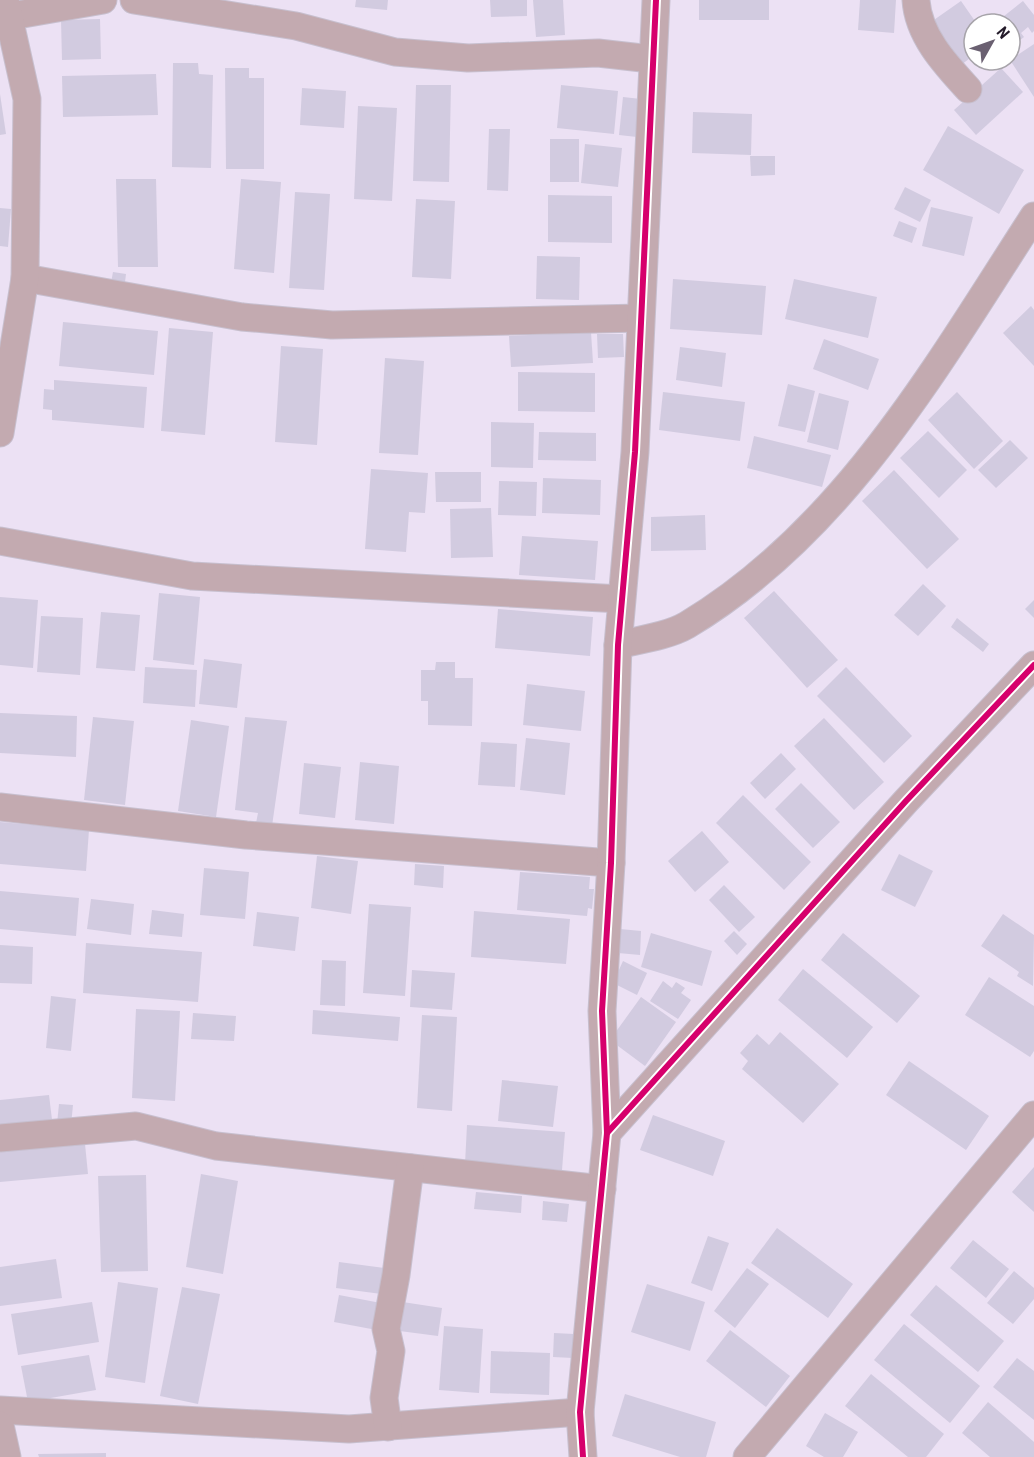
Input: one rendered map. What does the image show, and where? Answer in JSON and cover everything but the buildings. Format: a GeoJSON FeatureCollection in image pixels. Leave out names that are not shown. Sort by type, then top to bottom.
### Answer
{"type":"FeatureCollection","features":[{"type":"Feature","properties":{"kind":"street"},"geometry":{"type":"LineString","coordinates":[[0,433],[25,278],[27,99],[4,11],[102,0]]}},
{"type":"Feature","properties":{"kind":"street"},"geometry":{"type":"LineString","coordinates":[[134,0],[296,26],[395,52],[468,58],[598,53],[651,59]]}},
{"type":"Feature","properties":{"kind":"street"},"geometry":{"type":"LineString","coordinates":[[583,1457],[580,1412],[608,1133],[602,1011],[611,864],[618,645],[634,452],[651,59],[656,0]]}},
{"type":"Feature","properties":{"kind":"street"},"geometry":{"type":"LineString","coordinates":[[916,0],[916,16],[940,60],[968,89]]}},
{"type":"Feature","properties":{"kind":"street"},"geometry":{"type":"LineString","coordinates":[[618,645],[686,626],[749,581],[806,530],[875,456],[987,294],[1034,216]]}},
{"type":"Feature","properties":{"kind":"street"},"geometry":{"type":"LineString","coordinates":[[25,278],[242,317],[332,325],[640,318]]}},
{"type":"Feature","properties":{"kind":"street"},"geometry":{"type":"LineString","coordinates":[[0,541],[192,576],[621,599]]}},
{"type":"Feature","properties":{"kind":"street"},"geometry":{"type":"LineString","coordinates":[[608,1133],[898,809],[1034,665]]}},
{"type":"Feature","properties":{"kind":"street"},"geometry":{"type":"LineString","coordinates":[[0,807],[246,835],[611,864]]}},
{"type":"Feature","properties":{"kind":"street"},"geometry":{"type":"LineString","coordinates":[[747,1457],[1034,1115]]}},
{"type":"Feature","properties":{"kind":"street"},"geometry":{"type":"LineString","coordinates":[[0,1138],[136,1126],[216,1146],[602,1189]]}},
{"type":"Feature","properties":{"kind":"street"},"geometry":{"type":"LineString","coordinates":[[388,1426],[384,1398],[392,1351],[386,1329],[396,1275],[410,1168]]}},
{"type":"Feature","properties":{"kind":"street"},"geometry":{"type":"LineString","coordinates":[[0,1410],[349,1429],[580,1412]]}},
{"type":"Feature","properties":{"kind":"street"},"geometry":{"type":"LineString","coordinates":[[0,1425],[7,1457]]}},
{"type":"Feature","properties":{"kind":"cycle path"},"geometry":{"type":"LineString","coordinates":[[583,1457],[580,1412],[607,1133],[602,1011],[611,863],[618,645],[635,452],[656,0]]}},
{"type":"Feature","properties":{"kind":"cycle path"},"geometry":{"type":"LineString","coordinates":[[607,1133],[906,801],[1034,665]]}}]}
